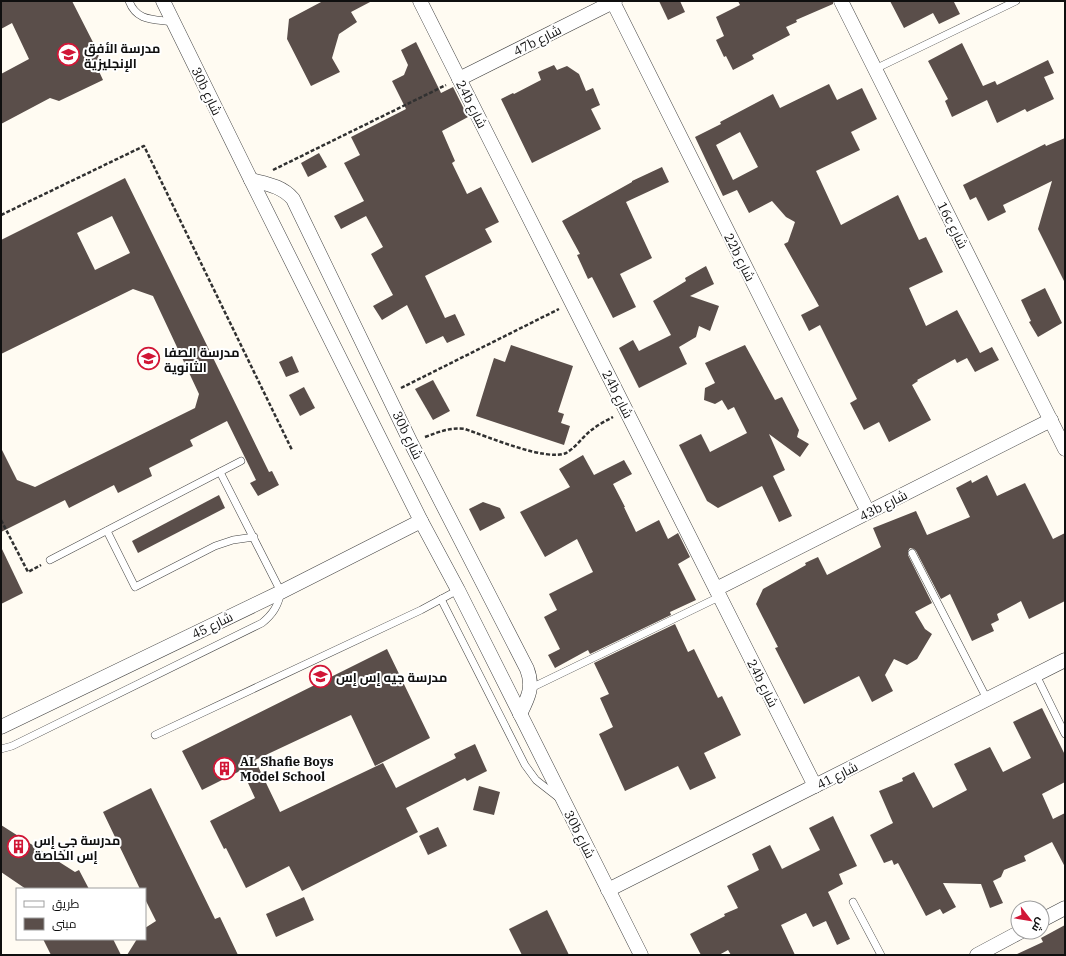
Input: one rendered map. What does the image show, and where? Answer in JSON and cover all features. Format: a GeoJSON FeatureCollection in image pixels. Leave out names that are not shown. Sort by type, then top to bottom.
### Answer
{"type":"FeatureCollection","features":[{"type":"Feature","properties":{"kind":"street","name":"30b شارع"},"geometry":{"type":"LineString","coordinates":[[163,1],[421,520],[458,590],[641,955]]}},
{"type":"Feature","properties":{"kind":"street","name":"24b شارع"},"geometry":{"type":"LineString","coordinates":[[420,1],[815,786]]}},
{"type":"Feature","properties":{"kind":"street","name":"16c شارع"},"geometry":{"type":"LineString","coordinates":[[841,1],[1065,449]]}},
{"type":"Feature","properties":{"kind":"street","name":"47b شارع"},"geometry":{"type":"LineString","coordinates":[[460,79],[614,2]]}},
{"type":"Feature","properties":{"kind":"street","name":"22b شارع"},"geometry":{"type":"LineString","coordinates":[[614,2],[868,512]]}},
{"type":"Feature","properties":{"kind":"street","name":"30b شارع"},"geometry":{"type":"LineString","coordinates":[[251,180],[281,188],[293,199],[387,394],[527,669],[530,677],[530,694],[520,714]]}},
{"type":"Feature","properties":{"kind":"street","name":"43b شارع"},"geometry":{"type":"LineString","coordinates":[[717,593],[868,512],[1050,420]]}},
{"type":"Feature","properties":{"kind":"street","name":"شارع 45"},"geometry":{"type":"LineString","coordinates":[[1,727],[280,592],[421,520]]}},
{"type":"Feature","properties":{"kind":"street","name":"شارع 41"},"geometry":{"type":"LineString","coordinates":[[608,890],[1065,660]]}},
{"type":"Feature","properties":{"kind":"street"},"geometry":{"type":"LineString","coordinates":[[1050,916],[1065,908]]}},
{"type":"Feature","properties":{"kind":"street"},"geometry":{"type":"LineString","coordinates":[[977,955],[1010,937]]}},
{"type":"Feature","properties":{"kind":"lane"},"geometry":{"type":"LineString","coordinates":[[129,1],[135,12],[142,17],[174,22]]}},
{"type":"Feature","properties":{"kind":"lane"},"geometry":{"type":"LineString","coordinates":[[875,69],[1016,1]]}},
{"type":"Feature","properties":{"kind":"lane"},"geometry":{"type":"LineString","coordinates":[[50,560],[241,460]]}},
{"type":"Feature","properties":{"kind":"lane"},"geometry":{"type":"LineString","coordinates":[[1,749],[12,746],[262,623],[272,615],[278,604],[280,592],[254,537],[220,472]]}},
{"type":"Feature","properties":{"kind":"lane"},"geometry":{"type":"LineString","coordinates":[[107,531],[134,587],[215,546],[233,540],[254,537]]}},
{"type":"Feature","properties":{"kind":"lane"},"geometry":{"type":"LineString","coordinates":[[912,553],[988,700]]}},
{"type":"Feature","properties":{"kind":"lane"},"geometry":{"type":"LineString","coordinates":[[155,735],[421,610],[458,590]]}},
{"type":"Feature","properties":{"kind":"lane"},"geometry":{"type":"LineString","coordinates":[[530,688],[717,593]]}},
{"type":"Feature","properties":{"kind":"lane"},"geometry":{"type":"LineString","coordinates":[[441,599],[525,765],[536,780],[564,801]]}},
{"type":"Feature","properties":{"kind":"lane"},"geometry":{"type":"LineString","coordinates":[[1036,675],[1065,734]]}},
{"type":"Feature","properties":{"kind":"lane"},"geometry":{"type":"LineString","coordinates":[[853,902],[881,955]]}},
{"type":"Feature","properties":{"kind":"path"},"geometry":{"type":"LineString","coordinates":[[251,180],[460,79]]}},
{"type":"Feature","properties":{"kind":"path"},"geometry":{"type":"LineString","coordinates":[[1,215],[144,146],[292,450]]}},
{"type":"Feature","properties":{"kind":"path"},"geometry":{"type":"LineString","coordinates":[[387,394],[572,302]]}},
{"type":"Feature","properties":{"kind":"path"},"geometry":{"type":"LineString","coordinates":[[411,442],[448,429],[465,428],[518,447],[549,455],[558,455],[567,452],[589,432],[607,420],[626,411]]}},
{"type":"Feature","properties":{"kind":"path"},"geometry":{"type":"LineString","coordinates":[[1,520],[28,572],[50,560]]}},
{"type":"Feature","properties":{"kind":"building"},"geometry":{"type":"Polygon","coordinates":[[[1,1],[72,1],[99,54],[96,65],[103,80],[59,101],[50,98],[1,124],[1,74],[29,59],[12,23],[1,29],[1,1]]]}},
{"type":"Feature","properties":{"kind":"building"},"geometry":{"type":"Polygon","coordinates":[[[323,1],[372,1],[351,12],[357,22],[339,34],[332,58],[340,72],[311,86],[287,39],[289,19],[323,1]]]}},
{"type":"Feature","properties":{"kind":"building"},"geometry":{"type":"Polygon","coordinates":[[[659,1],[680,1],[685,12],[668,20],[659,1]]]}},
{"type":"Feature","properties":{"kind":"building"},"geometry":{"type":"Polygon","coordinates":[[[738,1],[833,1],[833,4],[796,20],[797,22],[786,27],[790,35],[752,55],[754,59],[733,70],[726,56],[724,57],[716,40],[724,36],[716,17],[740,5],[738,1]]]}},
{"type":"Feature","properties":{"kind":"building"},"geometry":{"type":"Polygon","coordinates":[[[890,1],[956,1],[954,2],[960,14],[939,24],[933,13],[904,28],[890,1]]]}},
{"type":"Feature","properties":{"kind":"building"},"geometry":{"type":"Polygon","coordinates":[[[416,42],[441,93],[453,87],[468,117],[442,131],[455,161],[452,163],[467,194],[481,187],[499,222],[485,229],[492,242],[425,276],[445,318],[455,314],[465,335],[447,343],[443,336],[426,344],[407,305],[382,320],[373,306],[393,295],[371,254],[383,247],[366,216],[341,229],[334,216],[364,201],[344,163],[360,155],[351,137],[406,109],[392,81],[404,75],[408,65],[401,50],[416,42]]]}},
{"type":"Feature","properties":{"kind":"building"},"geometry":{"type":"Polygon","coordinates":[[[962,43],[983,86],[995,81],[997,85],[1048,60],[1054,73],[1044,77],[1054,99],[1027,112],[1025,109],[997,123],[987,100],[952,117],[945,101],[948,99],[928,61],[962,43]]]}},
{"type":"Feature","properties":{"kind":"building"},"geometry":{"type":"Polygon","coordinates":[[[554,65],[557,70],[567,66],[579,74],[586,91],[593,88],[600,105],[591,109],[601,129],[532,163],[501,99],[541,80],[538,72],[554,65]]]}},
{"type":"Feature","properties":{"kind":"building"},"geometry":{"type":"Polygon","coordinates":[[[829,84],[837,100],[862,88],[877,119],[851,132],[860,150],[816,171],[841,225],[898,195],[919,240],[926,237],[943,272],[909,288],[926,326],[957,310],[980,353],[992,347],[999,360],[975,372],[967,358],[957,363],[955,359],[917,380],[918,381],[912,385],[931,420],[889,442],[879,422],[864,430],[850,403],[857,399],[820,325],[809,331],[801,315],[819,306],[784,244],[788,242],[795,222],[786,217],[772,201],[749,213],[737,190],[723,196],[695,137],[773,94],[780,108],[829,84]],[[740,132],[716,145],[733,180],[758,167],[740,132]]]}},
{"type":"Feature","properties":{"kind":"building"},"geometry":{"type":"Polygon","coordinates":[[[1065,138],[1065,283],[1038,229],[1052,181],[1003,205],[1006,212],[988,221],[976,197],[970,200],[963,185],[1045,144],[1046,146],[1065,138]]]}},
{"type":"Feature","properties":{"kind":"building"},"geometry":{"type":"Polygon","coordinates":[[[319,153],[327,167],[308,177],[301,163],[319,153]]]}},
{"type":"Feature","properties":{"kind":"building"},"geometry":{"type":"Polygon","coordinates":[[[662,167],[669,182],[626,202],[652,258],[620,274],[636,307],[613,318],[592,277],[588,279],[577,255],[580,254],[562,221],[632,181],[662,167]]]}},
{"type":"Feature","properties":{"kind":"building"},"geometry":{"type":"Polygon","coordinates":[[[125,178],[269,472],[272,471],[279,485],[258,496],[250,483],[256,480],[227,421],[190,440],[193,446],[149,468],[152,476],[118,493],[114,485],[69,508],[65,500],[1,532],[1,448],[17,480],[35,487],[195,408],[199,394],[153,296],[133,289],[1,354],[1,240],[125,178]],[[112,216],[77,233],[95,270],[130,253],[112,216]]]}},
{"type":"Feature","properties":{"kind":"building"},"geometry":{"type":"Polygon","coordinates":[[[706,266],[714,284],[690,296],[719,306],[710,331],[699,326],[696,337],[679,347],[687,364],[639,388],[619,348],[633,340],[639,351],[671,335],[653,301],[686,281],[685,278],[706,266]]]}},
{"type":"Feature","properties":{"kind":"building"},"geometry":{"type":"Polygon","coordinates":[[[1045,288],[1062,323],[1038,337],[1029,322],[1031,321],[1021,300],[1045,288]]]}},
{"type":"Feature","properties":{"kind":"building"},"geometry":{"type":"Polygon","coordinates":[[[511,345],[573,366],[558,412],[564,414],[561,423],[570,426],[564,445],[476,416],[494,358],[505,362],[511,345]]]}},
{"type":"Feature","properties":{"kind":"building"},"geometry":{"type":"Polygon","coordinates":[[[745,345],[775,400],[782,397],[799,430],[797,437],[809,444],[800,457],[769,434],[785,470],[773,476],[792,516],[779,522],[762,486],[718,508],[707,501],[679,445],[701,434],[710,452],[747,433],[734,407],[728,410],[722,400],[715,404],[704,400],[705,388],[715,383],[705,363],[745,345]]]}},
{"type":"Feature","properties":{"kind":"building"},"geometry":{"type":"Polygon","coordinates":[[[292,356],[299,372],[286,377],[279,362],[292,356]]]}},
{"type":"Feature","properties":{"kind":"building"},"geometry":{"type":"Polygon","coordinates":[[[433,380],[450,411],[433,420],[415,389],[433,380]]]}},
{"type":"Feature","properties":{"kind":"building"},"geometry":{"type":"Polygon","coordinates":[[[304,387],[315,408],[300,416],[289,395],[304,387]]]}},
{"type":"Feature","properties":{"kind":"building"},"geometry":{"type":"Polygon","coordinates":[[[583,455],[594,475],[624,460],[632,474],[613,484],[636,532],[659,520],[668,539],[678,533],[690,557],[678,564],[696,600],[670,612],[671,615],[590,654],[588,650],[555,668],[548,655],[560,649],[544,617],[557,610],[549,594],[593,572],[577,539],[545,557],[520,512],[570,487],[559,469],[583,455]]]}},
{"type":"Feature","properties":{"kind":"building"},"geometry":{"type":"Polygon","coordinates":[[[987,475],[997,496],[1025,483],[1053,539],[1065,533],[1065,601],[1029,619],[1021,601],[997,614],[999,620],[991,624],[994,631],[972,641],[950,594],[941,599],[916,551],[910,548],[908,555],[932,603],[915,612],[925,629],[932,634],[917,659],[907,665],[894,659],[885,675],[893,691],[872,702],[859,676],[804,704],[775,648],[778,647],[756,604],[763,589],[806,565],[805,563],[818,557],[827,575],[881,547],[873,528],[916,511],[927,535],[970,517],[956,488],[971,480],[972,483],[987,475]]]}},
{"type":"Feature","properties":{"kind":"building"},"geometry":{"type":"Polygon","coordinates":[[[219,495],[225,508],[138,553],[132,541],[219,495]]]}},
{"type":"Feature","properties":{"kind":"building"},"geometry":{"type":"Polygon","coordinates":[[[483,502],[500,508],[505,518],[480,531],[469,509],[483,502]]]}},
{"type":"Feature","properties":{"kind":"building"},"geometry":{"type":"Polygon","coordinates":[[[1,547],[23,593],[1,604],[1,547]]]}},
{"type":"Feature","properties":{"kind":"building"},"geometry":{"type":"Polygon","coordinates":[[[675,624],[688,652],[694,649],[718,698],[722,696],[741,735],[704,753],[716,778],[690,790],[678,766],[625,791],[599,734],[613,727],[600,698],[609,694],[594,663],[675,624]]]}},
{"type":"Feature","properties":{"kind":"building","name":"AL Shafie Boys Model School"},"geometry":{"type":"Polygon","coordinates":[[[387,649],[430,738],[375,766],[351,715],[255,760],[280,812],[383,763],[396,788],[456,758],[454,754],[475,744],[487,771],[467,781],[465,778],[406,808],[418,832],[302,891],[289,866],[246,888],[226,848],[224,849],[210,821],[255,798],[242,770],[202,790],[182,751],[387,649]]]}},
{"type":"Feature","properties":{"kind":"building"},"geometry":{"type":"Polygon","coordinates":[[[1042,708],[1065,755],[1065,782],[1042,794],[1053,819],[1065,813],[1065,867],[1052,842],[1024,856],[1026,861],[1004,870],[1001,877],[993,881],[1003,903],[990,908],[981,884],[943,883],[956,907],[943,914],[940,909],[926,916],[898,863],[894,865],[892,860],[884,863],[870,835],[893,823],[879,791],[903,781],[902,778],[914,772],[933,808],[967,790],[954,764],[990,747],[1003,772],[1031,758],[1013,722],[1042,708]]]}},
{"type":"Feature","properties":{"kind":"building"},"geometry":{"type":"Polygon","coordinates":[[[479,786],[500,792],[494,815],[473,810],[479,786]]]}},
{"type":"Feature","properties":{"kind":"building"},"geometry":{"type":"Polygon","coordinates":[[[151,788],[215,919],[220,917],[238,955],[127,955],[136,940],[146,940],[146,927],[156,921],[146,901],[146,888],[140,888],[103,812],[151,788]]]}},
{"type":"Feature","properties":{"kind":"building"},"geometry":{"type":"Polygon","coordinates":[[[833,816],[857,866],[839,874],[843,884],[828,892],[850,939],[837,945],[826,921],[813,927],[806,913],[781,925],[795,955],[731,955],[728,950],[719,955],[701,955],[690,934],[725,916],[724,914],[738,908],[727,886],[759,870],[752,854],[770,845],[782,869],[820,850],[809,828],[833,816]]]}},
{"type":"Feature","properties":{"kind":"building","name":"مدرسة جي إس إس الخاصة"},"geometry":{"type":"Polygon","coordinates":[[[1,825],[75,872],[79,870],[88,888],[25,888],[1,872],[1,825]]]}},
{"type":"Feature","properties":{"kind":"building"},"geometry":{"type":"Polygon","coordinates":[[[438,827],[447,846],[428,855],[419,836],[438,827]]]}},
{"type":"Feature","properties":{"kind":"building"},"geometry":{"type":"Polygon","coordinates":[[[304,897],[314,920],[276,937],[266,914],[304,897]]]}},
{"type":"Feature","properties":{"kind":"building"},"geometry":{"type":"Polygon","coordinates":[[[547,910],[569,955],[522,955],[509,929],[547,910]]]}},
{"type":"Feature","properties":{"kind":"building"},"geometry":{"type":"Polygon","coordinates":[[[1065,925],[1065,955],[1015,955],[1043,942],[1042,940],[1050,940],[1050,933],[1065,925]]]}},
{"type":"Feature","properties":{"kind":"building"},"geometry":{"type":"Polygon","coordinates":[[[44,940],[114,940],[121,955],[51,955],[44,940]]]}},
{"type":"Feature","properties":{"kind":"place","name":"مدرسة الأفق الإنجليزية"},"geometry":{"type":"Point","coordinates":[69,55]}},
{"type":"Feature","properties":{"kind":"place","name":"مدرسة الصفا الثانوية"},"geometry":{"type":"Point","coordinates":[149,359]}},
{"type":"Feature","properties":{"kind":"place","name":"مدرسة جيه إس إس"},"geometry":{"type":"Point","coordinates":[321,677]}},
{"type":"Feature","properties":{"kind":"place","name":"AL Shafie Boys Model School"},"geometry":{"type":"Point","coordinates":[225,768]}},
{"type":"Feature","properties":{"kind":"place","name":"مدرسة جي إس إس الخاصة"},"geometry":{"type":"Point","coordinates":[19,847]}}]}
